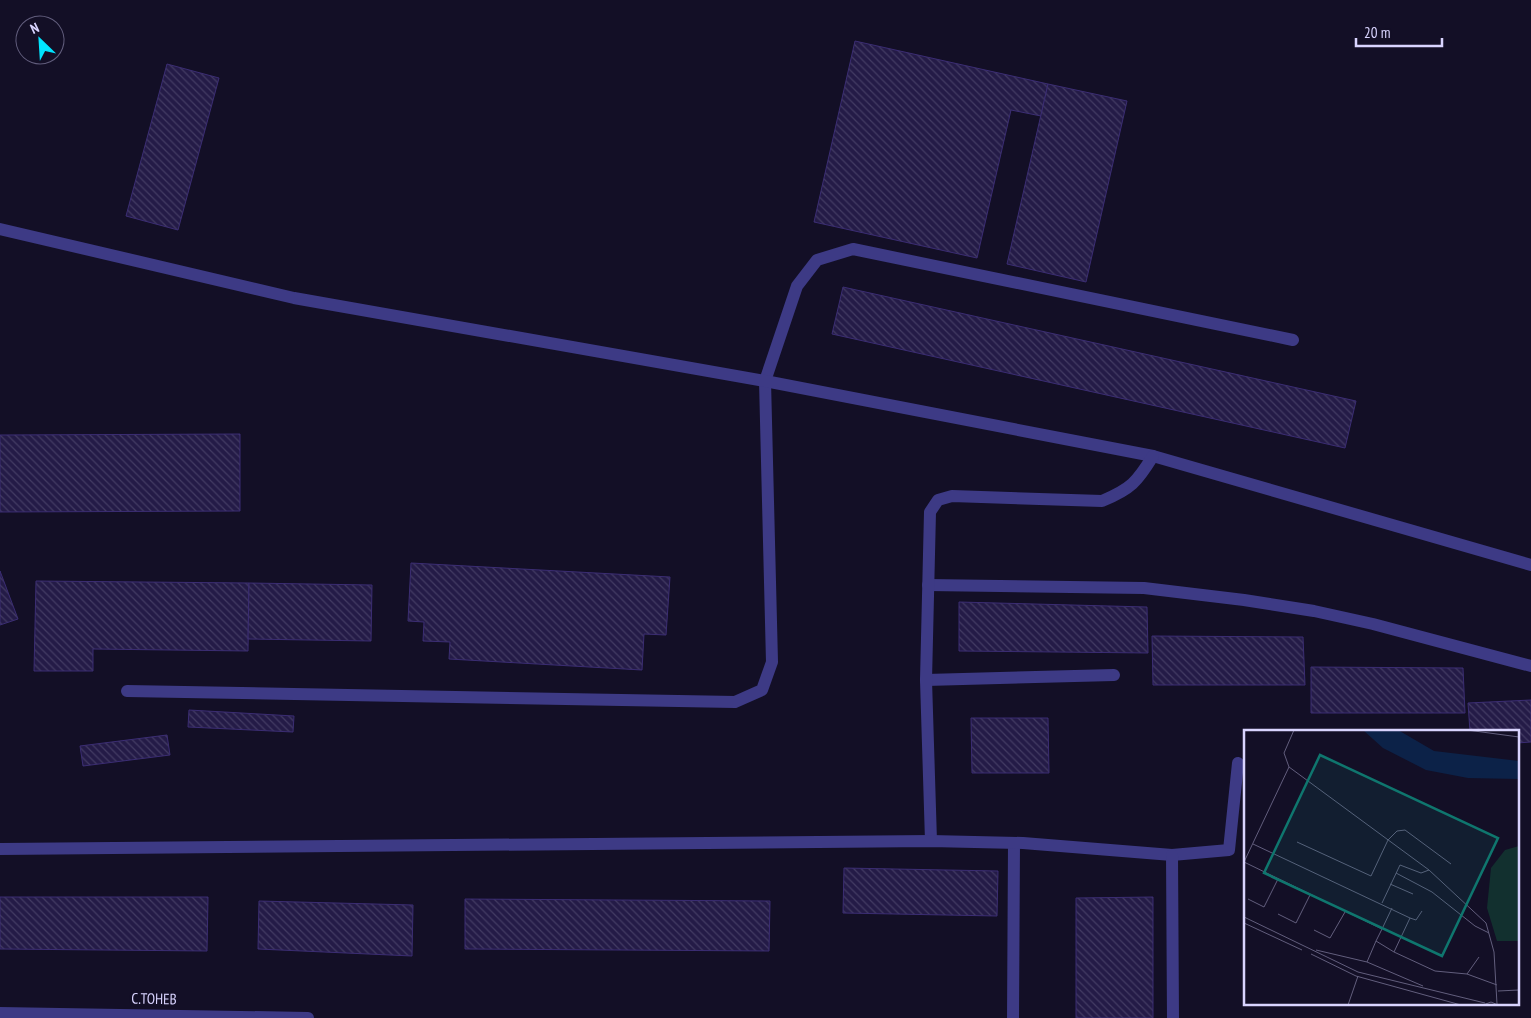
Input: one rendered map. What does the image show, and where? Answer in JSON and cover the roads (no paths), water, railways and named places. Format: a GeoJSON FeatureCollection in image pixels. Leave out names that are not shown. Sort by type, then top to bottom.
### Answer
{"type":"FeatureCollection","features":[{"type":"Feature","properties":{"kind":"street"},"geometry":{"type":"LineString","coordinates":[[0,229],[294,298],[764,381],[1153,456],[1531,565]]}},
{"type":"Feature","properties":{"kind":"street"},"geometry":{"type":"LineString","coordinates":[[127,691],[735,702],[762,690],[772,662],[764,381],[796,286],[817,260],[853,249],[1293,340]]}},
{"type":"Feature","properties":{"kind":"street"},"geometry":{"type":"LineString","coordinates":[[930,841],[926,680],[930,512],[938,500],[952,496],[1102,501],[1123,492],[1139,478],[1153,456]]}},
{"type":"Feature","properties":{"kind":"street"},"geometry":{"type":"LineString","coordinates":[[928,585],[1144,588],[1244,600],[1314,611],[1373,624],[1531,666]]}},
{"type":"Feature","properties":{"kind":"street"},"geometry":{"type":"LineString","coordinates":[[926,680],[1114,675]]}},
{"type":"Feature","properties":{"kind":"street"},"geometry":{"type":"LineString","coordinates":[[0,849],[930,841],[1014,843],[1172,855],[1229,850],[1238,763]]}},
{"type":"Feature","properties":{"kind":"street"},"geometry":{"type":"LineString","coordinates":[[1013,1018],[1014,843]]}},
{"type":"Feature","properties":{"kind":"street"},"geometry":{"type":"LineString","coordinates":[[1172,855],[1173,1018]]}},
{"type":"Feature","properties":{"kind":"street","name":"С.ТОНЕВ"},"geometry":{"type":"LineString","coordinates":[[0,1013],[308,1018]]}}]}
